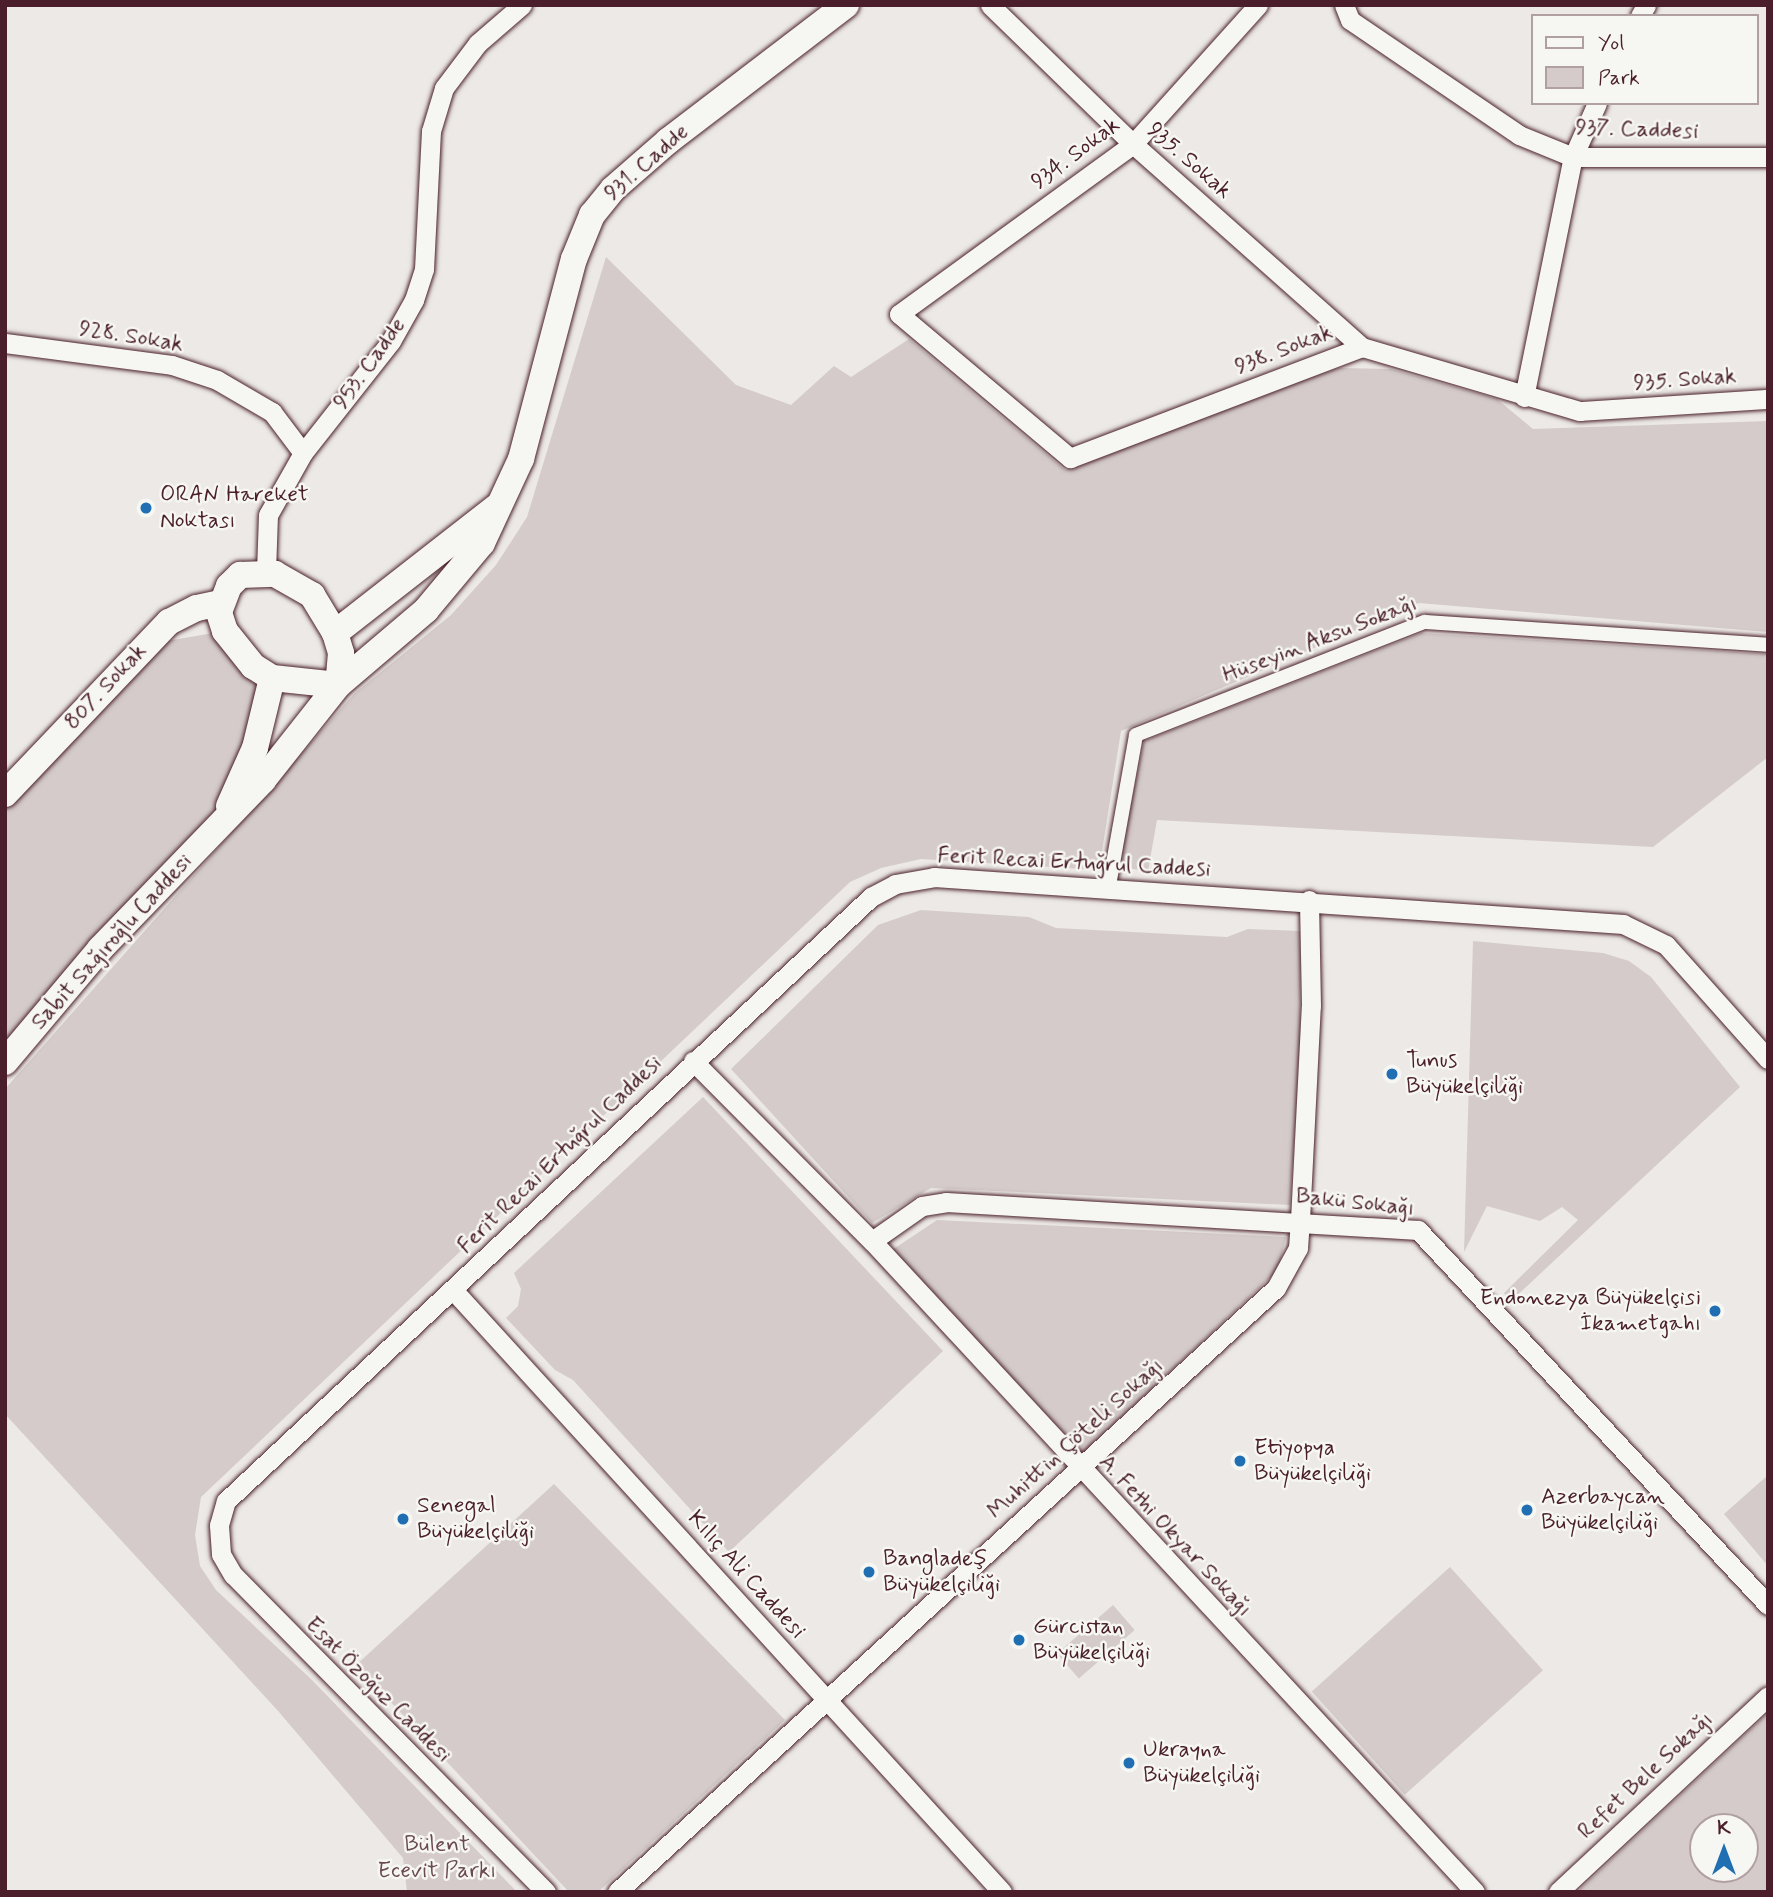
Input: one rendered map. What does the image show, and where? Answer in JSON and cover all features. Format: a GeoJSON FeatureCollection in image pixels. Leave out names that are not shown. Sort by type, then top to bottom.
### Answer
{"type":"FeatureCollection","features":[{"type":"Feature","properties":{"kind":"main road","name":"931. Cadde"},"geometry":{"type":"LineString","coordinates":[[338,685],[426,610],[482,543],[521,459],[564,295],[592,215],[613,189],[668,141],[846,5]]}},
{"type":"Feature","properties":{"kind":"main road","name":"931. Cadde"},"geometry":{"type":"LineString","coordinates":[[335,633],[386,597],[500,503]]}},
{"type":"Feature","properties":{"kind":"main road"},"geometry":{"type":"LineString","coordinates":[[265,572],[293,581],[312,595],[335,633],[341,653],[338,685],[272,678],[253,666],[225,631],[222,603],[229,586],[240,575],[265,572]]}},
{"type":"Feature","properties":{"kind":"main road","name":"807. Sokak"},"geometry":{"type":"LineString","coordinates":[[5,794],[169,622],[197,608],[222,603]]}},
{"type":"Feature","properties":{"kind":"main road","name":"Sabit Sağıroğlu Caddesi"},"geometry":{"type":"LineString","coordinates":[[221,823],[255,748],[272,678]]}},
{"type":"Feature","properties":{"kind":"main road","name":"Sabit Sağıroğlu Caddesi"},"geometry":{"type":"LineString","coordinates":[[5,1062],[100,949],[221,823],[338,685]]}},
{"type":"Feature","properties":{"kind":"street"},"geometry":{"type":"LineString","coordinates":[[478,43],[499,5]]}},
{"type":"Feature","properties":{"kind":"street","name":"953. Cadde"},"geometry":{"type":"LineString","coordinates":[[265,572],[268,515],[303,453],[391,341],[414,300],[424,268],[431,131],[444,88],[478,43],[522,5]]}},
{"type":"Feature","properties":{"kind":"street","name":"935. Sokak"},"geometry":{"type":"LineString","coordinates":[[990,5],[1133,145],[1363,347]]}},
{"type":"Feature","properties":{"kind":"street","name":"934. Sokak"},"geometry":{"type":"LineString","coordinates":[[899,314],[1133,145],[1258,5]]}},
{"type":"Feature","properties":{"kind":"street","name":"937. Caddesi"},"geometry":{"type":"LineString","coordinates":[[1344,5],[1350,20],[1519,135],[1573,157],[1768,157]]}},
{"type":"Feature","properties":{"kind":"street"},"geometry":{"type":"LineString","coordinates":[[1524,397],[1573,157],[1596,105]]}},
{"type":"Feature","properties":{"kind":"street","name":"938. Sokak"},"geometry":{"type":"LineString","coordinates":[[899,314],[1070,458],[1363,347],[1524,397]]}},
{"type":"Feature","properties":{"kind":"street","name":"928. Sokak"},"geometry":{"type":"LineString","coordinates":[[5,343],[172,365],[217,380],[272,412],[303,453]]}},
{"type":"Feature","properties":{"kind":"street","name":"935. Sokak"},"geometry":{"type":"LineString","coordinates":[[1524,397],[1580,411],[1768,399]]}},
{"type":"Feature","properties":{"kind":"street","name":"Hüseyin Aksu Sokağı"},"geometry":{"type":"LineString","coordinates":[[1108,891],[1136,735],[1425,622],[1768,645]]}},
{"type":"Feature","properties":{"kind":"street","name":"Ferit Recai Ertuğrul Caddesi"},"geometry":{"type":"LineString","coordinates":[[226,1501],[454,1291],[693,1061],[871,897],[895,884],[934,877],[1108,891],[1309,900],[1623,924],[1666,945],[1768,1059]]}},
{"type":"Feature","properties":{"kind":"street","name":"Muhittin Çöteli Sokağı"},"geometry":{"type":"LineString","coordinates":[[617,1892],[1276,1288],[1298,1248],[1311,1006],[1309,900]]}},
{"type":"Feature","properties":{"kind":"street","name":"A. Fethi Okyar Sokağı"},"geometry":{"type":"LineString","coordinates":[[693,1061],[872,1241],[1079,1468],[1475,1892]]}},
{"type":"Feature","properties":{"kind":"street","name":"Bakü Sokağı"},"geometry":{"type":"LineString","coordinates":[[872,1241],[922,1206],[946,1202],[1300,1220],[1418,1230],[1470,1282],[1768,1605]]}},
{"type":"Feature","properties":{"kind":"street","name":"Kılıç Ali Caddesi"},"geometry":{"type":"LineString","coordinates":[[454,1291],[1002,1892]]}},
{"type":"Feature","properties":{"kind":"street","name":"Esat Özoğuz Caddesi"},"geometry":{"type":"LineString","coordinates":[[226,1501],[219,1525],[221,1554],[233,1575],[546,1892]]}},
{"type":"Feature","properties":{"kind":"street","name":"Refet Bele Sokağı"},"geometry":{"type":"LineString","coordinates":[[1558,1892],[1768,1696]]}},
{"type":"Feature","properties":{"kind":"green space","name":"Bülent Ecevit Parkı"},"geometry":{"type":"Polygon","coordinates":[[[606,257],[736,385],[791,405],[834,366],[851,377],[909,339],[1065,470],[1233,402],[1339,368],[1391,369],[1497,399],[1533,429],[1768,421],[1768,632],[1419,603],[1121,731],[1099,870],[921,859],[881,868],[850,882],[201,1497],[195,1535],[200,1566],[216,1590],[312,1680],[517,1892],[407,1892],[403,1858],[279,1712],[5,1414],[5,1089],[354,694],[451,615],[496,565],[527,517],[606,257]]]}},
{"type":"Feature","properties":{"kind":"green space"},"geometry":{"type":"Polygon","coordinates":[[[225,631],[272,678],[221,823],[5,1062],[5,794],[161,642],[225,631]]]}},
{"type":"Feature","properties":{"kind":"green space"},"geometry":{"type":"Polygon","coordinates":[[[1421,633],[1768,654],[1768,757],[1653,847],[1157,820],[1148,871],[1118,867],[1144,741],[1421,633]]]}},
{"type":"Feature","properties":{"kind":"green space"},"geometry":{"type":"Polygon","coordinates":[[[921,910],[1029,917],[1056,928],[1227,937],[1248,929],[1300,931],[1300,1051],[1290,1205],[931,1188],[872,1223],[731,1069],[878,925],[921,910]]]}},
{"type":"Feature","properties":{"kind":"green space"},"geometry":{"type":"Polygon","coordinates":[[[1473,941],[1603,953],[1629,961],[1651,977],[1740,1087],[1510,1302],[1504,1293],[1578,1220],[1562,1207],[1540,1221],[1487,1206],[1464,1252],[1473,941]]]}},
{"type":"Feature","properties":{"kind":"green space"},"geometry":{"type":"Polygon","coordinates":[[[703,1097],[943,1351],[729,1552],[573,1380],[555,1370],[506,1318],[518,1306],[521,1289],[514,1273],[703,1097]]]}},
{"type":"Feature","properties":{"kind":"green space"},"geometry":{"type":"Polygon","coordinates":[[[937,1220],[1286,1237],[1278,1270],[1081,1455],[892,1250],[937,1220]]]}},
{"type":"Feature","properties":{"kind":"green space"},"geometry":{"type":"Polygon","coordinates":[[[1768,1475],[1768,1566],[1724,1514],[1768,1475]]]}},
{"type":"Feature","properties":{"kind":"green space"},"geometry":{"type":"Polygon","coordinates":[[[554,1484],[785,1720],[598,1892],[569,1892],[356,1665],[554,1484]]]}},
{"type":"Feature","properties":{"kind":"green space"},"geometry":{"type":"Polygon","coordinates":[[[1450,1567],[1543,1670],[1405,1795],[1312,1691],[1450,1567]]]}},
{"type":"Feature","properties":{"kind":"green space"},"geometry":{"type":"Polygon","coordinates":[[[1113,1605],[1135,1630],[1079,1678],[1057,1654],[1113,1605]]]}},
{"type":"Feature","properties":{"kind":"green space"},"geometry":{"type":"Polygon","coordinates":[[[1768,1713],[1768,1892],[1577,1892],[1768,1713]]]}},
{"type":"Feature","properties":{"kind":"place","name":"ORAN Hareket Noktası"},"geometry":{"type":"Point","coordinates":[146,508]}},
{"type":"Feature","properties":{"kind":"place","name":"Tunus Büyükelçiliği"},"geometry":{"type":"Point","coordinates":[1392,1074]}},
{"type":"Feature","properties":{"kind":"place","name":"Endonezya Büyükelçisi İkametgahı"},"geometry":{"type":"Point","coordinates":[1715,1311]}},
{"type":"Feature","properties":{"kind":"place","name":"Etiyopya Büyükelçiliği"},"geometry":{"type":"Point","coordinates":[1240,1461]}},
{"type":"Feature","properties":{"kind":"place","name":"Azerbaycan Büyükelçiliği"},"geometry":{"type":"Point","coordinates":[1527,1510]}},
{"type":"Feature","properties":{"kind":"place","name":"Senegal Büyükelçiliği"},"geometry":{"type":"Point","coordinates":[403,1519]}},
{"type":"Feature","properties":{"kind":"place","name":"Bangladeş Büyükelçiliği"},"geometry":{"type":"Point","coordinates":[869,1572]}},
{"type":"Feature","properties":{"kind":"place","name":"Gürcistan Büyükelçiliği"},"geometry":{"type":"Point","coordinates":[1019,1640]}},
{"type":"Feature","properties":{"kind":"place","name":"Ukrayna Büyükelçiliği"},"geometry":{"type":"Point","coordinates":[1129,1763]}}]}
